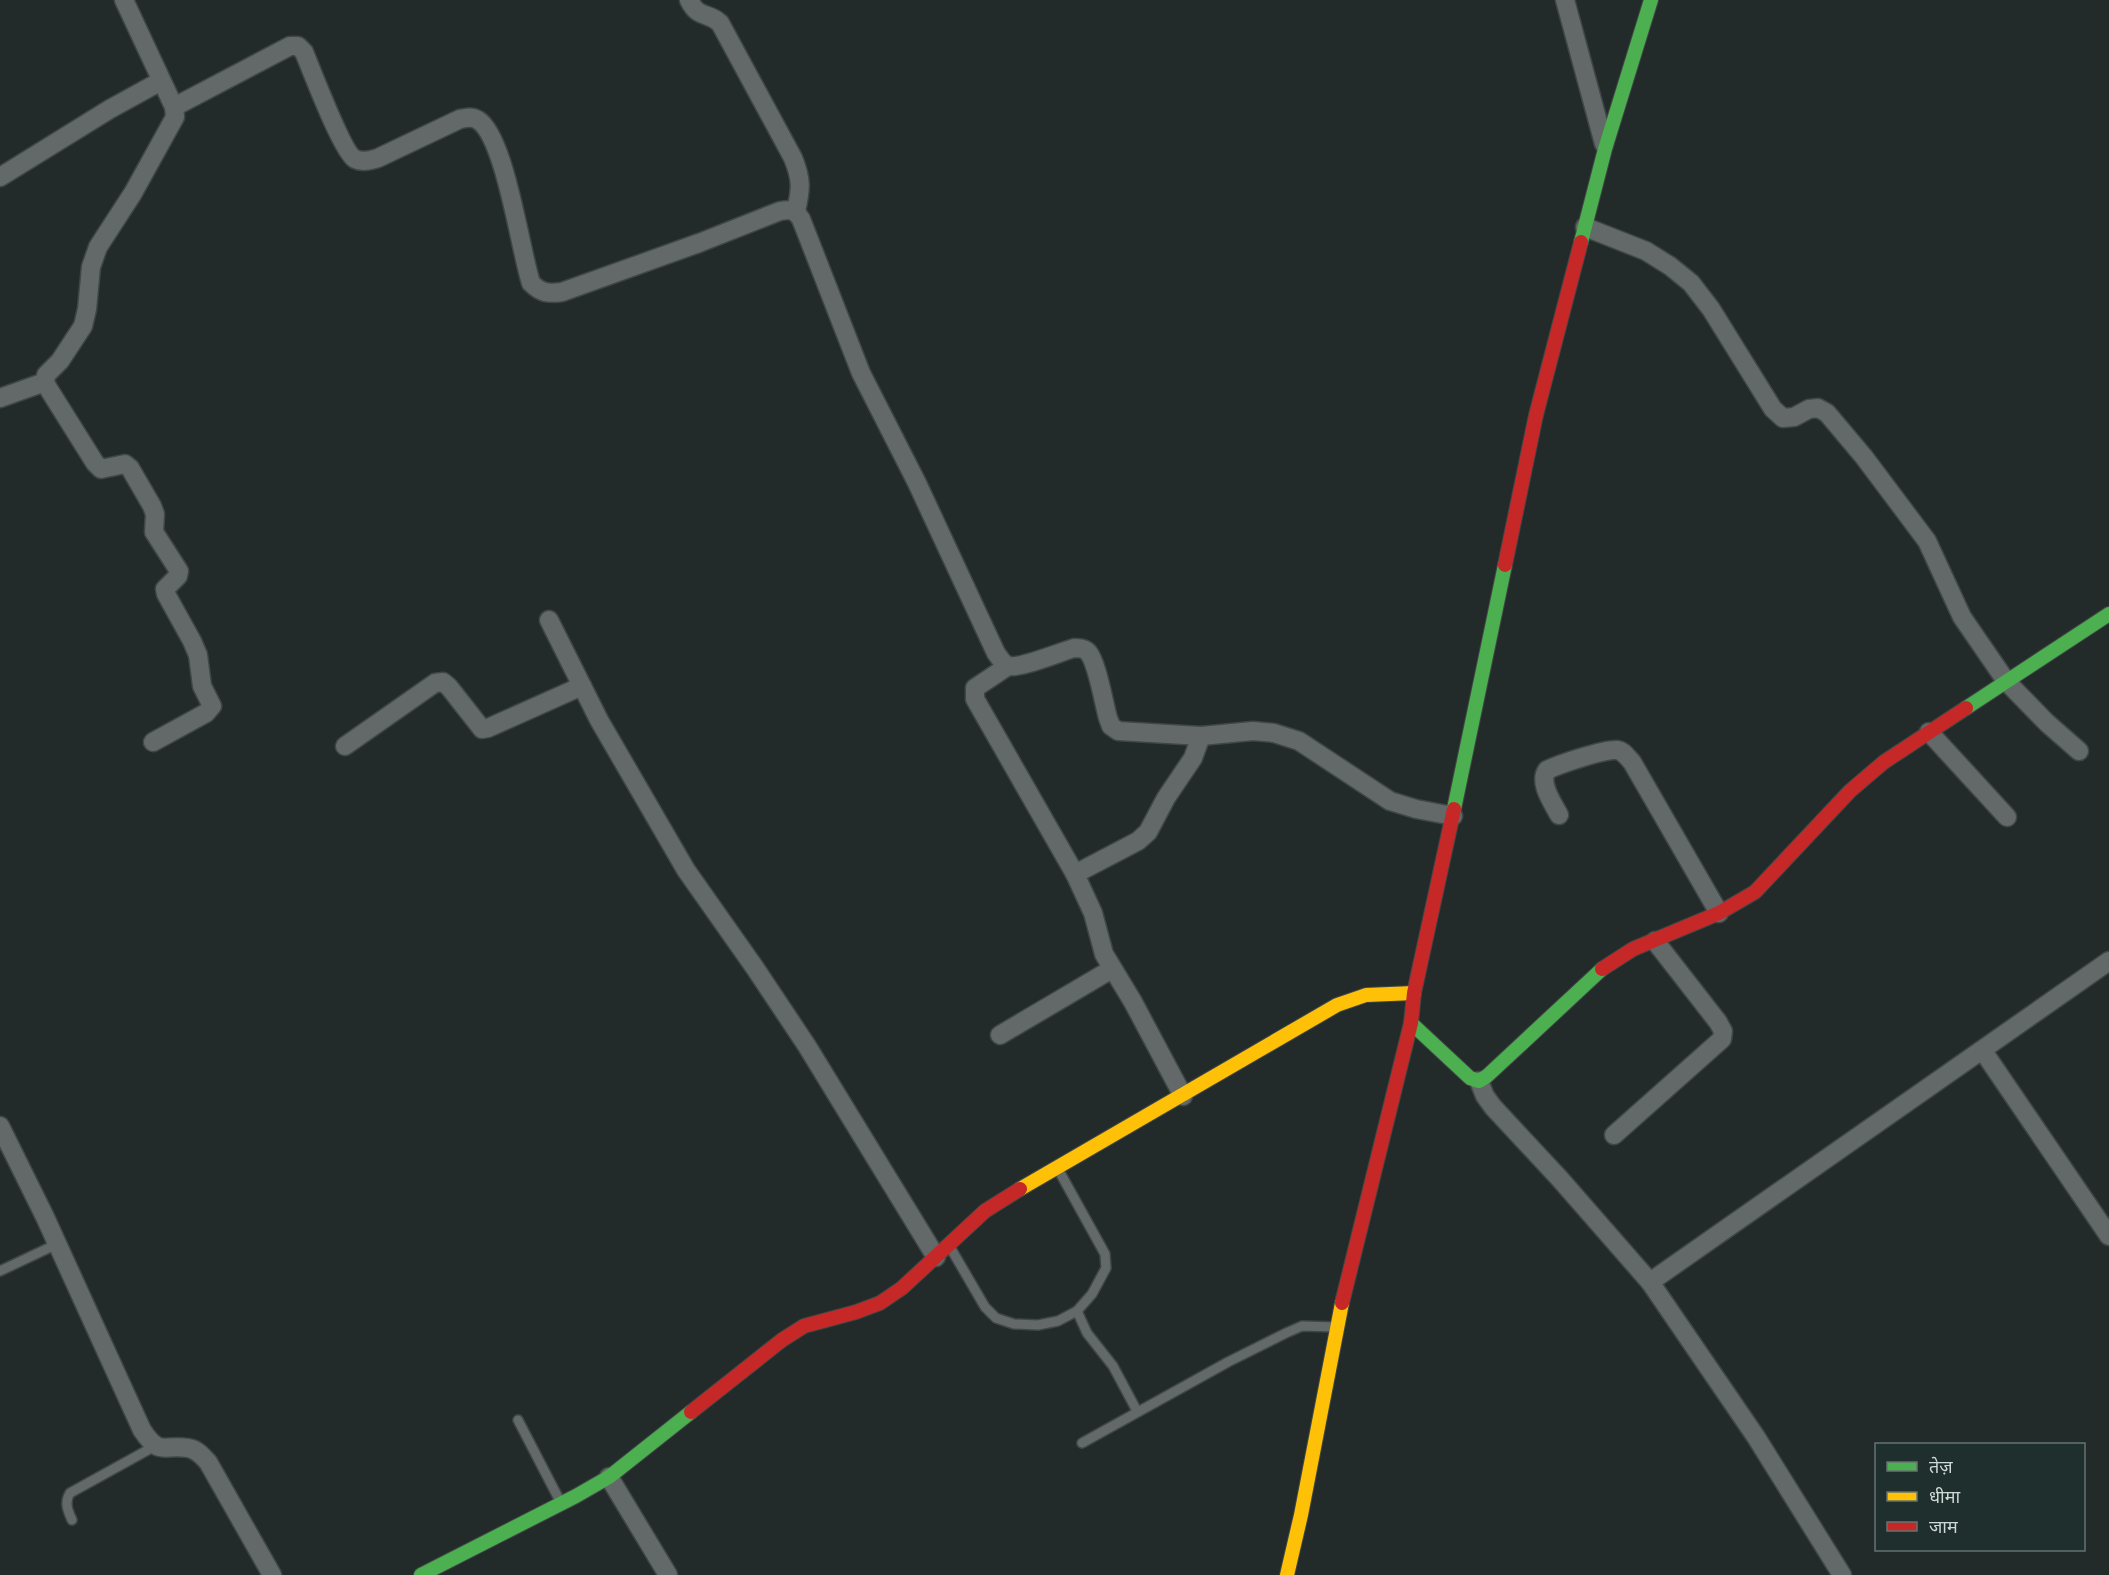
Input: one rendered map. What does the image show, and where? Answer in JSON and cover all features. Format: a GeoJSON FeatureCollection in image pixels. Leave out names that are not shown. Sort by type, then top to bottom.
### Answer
{"type":"FeatureCollection","features":[{"type":"Feature","properties":{"kind":"street"},"geometry":{"type":"LineString","coordinates":[[124,0],[174,107],[175,117],[98,247],[91,267],[83,326],[60,361],[46,375],[45,382],[101,470],[125,464],[130,468],[154,514],[154,532],[179,571],[178,576],[165,589],[166,594],[198,655],[200,680],[212,706],[206,713],[153,742]]}},
{"type":"Feature","properties":{"kind":"street"},"geometry":{"type":"LineString","coordinates":[[689,0],[700,14],[715,18],[720,23],[793,158],[800,176],[800,191],[795,211]]}},
{"type":"Feature","properties":{"kind":"street"},"geometry":{"type":"LineString","coordinates":[[1565,0],[1605,149]]}},
{"type":"Feature","properties":{"kind":"street"},"geometry":{"type":"LineString","coordinates":[[1287,1575],[1301,1515],[1337,1327],[1411,1023],[1414,993],[1536,415],[1605,149],[1651,0]]}},
{"type":"Feature","properties":{"kind":"street"},"geometry":{"type":"LineString","coordinates":[[174,107],[290,46],[298,46],[304,52],[348,152],[355,159],[365,162],[378,158],[460,119],[470,117],[479,121],[487,129],[495,145],[507,183],[531,283],[538,290],[548,294],[562,292],[699,243],[780,211],[789,209],[795,211],[801,219],[861,373],[917,483],[996,653],[1008,666]]}},
{"type":"Feature","properties":{"kind":"street"},"geometry":{"type":"LineString","coordinates":[[0,177],[80,127],[161,81]]}},
{"type":"Feature","properties":{"kind":"street"},"geometry":{"type":"LineString","coordinates":[[1585,227],[1646,251],[1691,283],[1711,309],[1773,409],[1783,418],[1794,417],[1809,409],[1818,408],[1827,412],[1927,541],[1962,617],[2006,681],[2047,723],[2079,751]]}},
{"type":"Feature","properties":{"kind":"street"},"geometry":{"type":"LineString","coordinates":[[0,398],[45,382]]}},
{"type":"Feature","properties":{"kind":"street"},"geometry":{"type":"LineString","coordinates":[[1479,1081],[1607,965],[1633,950],[1719,913],[1755,892],[1850,791],[1884,762],[2109,614]]}},
{"type":"Feature","properties":{"kind":"street"},"geometry":{"type":"LineString","coordinates":[[549,620],[599,720],[686,870],[755,968],[943,1251]]}},
{"type":"Feature","properties":{"kind":"street"},"geometry":{"type":"LineString","coordinates":[[1183,1096],[1133,1002],[1104,954],[1093,913],[1075,874],[975,699],[975,688],[1008,666],[1018,666],[1074,648],[1083,648],[1093,661],[1108,718],[1118,731],[1201,736],[1253,731],[1274,733],[1299,741],[1390,801],[1453,816]]}},
{"type":"Feature","properties":{"kind":"street"},"geometry":{"type":"LineString","coordinates":[[345,746],[435,683],[443,682],[449,687],[482,729],[582,686]]}},
{"type":"Feature","properties":{"kind":"street"},"geometry":{"type":"LineString","coordinates":[[1929,732],[2007,817]]}},
{"type":"Feature","properties":{"kind":"street"},"geometry":{"type":"LineString","coordinates":[[1075,874],[1138,841],[1148,832],[1166,798],[1193,758],[1201,736]]}},
{"type":"Feature","properties":{"kind":"street"},"geometry":{"type":"LineString","coordinates":[[1559,815],[1544,783],[1547,770],[1605,751],[1616,750],[1623,753],[1632,762],[1719,913]]}},
{"type":"Feature","properties":{"kind":"street"},"geometry":{"type":"LineString","coordinates":[[1614,1135],[1722,1039],[1723,1031],[1718,1022],[1655,941]]}},
{"type":"Feature","properties":{"kind":"street"},"geometry":{"type":"LineString","coordinates":[[1650,1281],[2109,962]]}},
{"type":"Feature","properties":{"kind":"street"},"geometry":{"type":"LineString","coordinates":[[1000,1035],[1112,969]]}},
{"type":"Feature","properties":{"kind":"street"},"geometry":{"type":"LineString","coordinates":[[421,1575],[609,1477],[782,1340],[804,1326],[880,1303],[902,1288],[985,1211],[1337,1005],[1366,995],[1414,993]]}},
{"type":"Feature","properties":{"kind":"street"},"geometry":{"type":"LineString","coordinates":[[1411,1023],[1470,1078],[1479,1081],[1485,1096],[1493,1107],[1650,1281],[1756,1437],[1842,1575]]}},
{"type":"Feature","properties":{"kind":"street"},"geometry":{"type":"LineString","coordinates":[[1983,1051],[2109,1236]]}},
{"type":"Feature","properties":{"kind":"street"},"geometry":{"type":"LineString","coordinates":[[0,1126],[142,1430],[155,1446],[165,1449],[189,1448],[199,1452],[208,1462],[272,1575]]}},
{"type":"Feature","properties":{"kind":"street"},"geometry":{"type":"LineString","coordinates":[[609,1477],[668,1575]]}},
{"type":"Feature","properties":{"kind":"lane"},"geometry":{"type":"LineString","coordinates":[[943,1251],[985,1307],[996,1318],[1014,1324],[1038,1325],[1058,1321],[1077,1311],[1092,1294],[1106,1269],[1105,1254],[1058,1169]]}},
{"type":"Feature","properties":{"kind":"lane"},"geometry":{"type":"LineString","coordinates":[[0,1271],[57,1244]]}},
{"type":"Feature","properties":{"kind":"lane"},"geometry":{"type":"LineString","coordinates":[[1077,1311],[1087,1333],[1113,1366],[1137,1412]]}},
{"type":"Feature","properties":{"kind":"lane"},"geometry":{"type":"LineString","coordinates":[[1082,1443],[1286,1332],[1302,1326],[1337,1327]]}},
{"type":"Feature","properties":{"kind":"lane"},"geometry":{"type":"LineString","coordinates":[[518,1420],[561,1503]]}},
{"type":"Feature","properties":{"kind":"lane"},"geometry":{"type":"LineString","coordinates":[[72,1520],[66,1505],[70,1494],[155,1446]]}},
{"type":"Feature","properties":{"kind":"traffic: fast"},"geometry":{"type":"LineString","coordinates":[[1581,242],[1605,149],[1651,0]]}},
{"type":"Feature","properties":{"kind":"traffic: fast"},"geometry":{"type":"LineString","coordinates":[[1454,809],[1505,565]]}},
{"type":"Feature","properties":{"kind":"traffic: fast"},"geometry":{"type":"LineString","coordinates":[[1966,708],[2109,614]]}},
{"type":"Feature","properties":{"kind":"traffic: fast"},"geometry":{"type":"LineString","coordinates":[[1411,1023],[1470,1078],[1479,1081],[1602,969]]}},
{"type":"Feature","properties":{"kind":"traffic: fast"},"geometry":{"type":"LineString","coordinates":[[421,1575],[609,1477],[691,1412]]}},
{"type":"Feature","properties":{"kind":"traffic: slow"},"geometry":{"type":"LineString","coordinates":[[1020,1189],[1337,1005],[1366,995],[1414,993]]}},
{"type":"Feature","properties":{"kind":"traffic: slow"},"geometry":{"type":"LineString","coordinates":[[1287,1575],[1301,1515],[1342,1303]]}},
{"type":"Feature","properties":{"kind":"traffic: jam"},"geometry":{"type":"LineString","coordinates":[[1505,565],[1536,415],[1581,242]]}},
{"type":"Feature","properties":{"kind":"traffic: jam"},"geometry":{"type":"LineString","coordinates":[[1602,969],[1633,949],[1719,913],[1755,892],[1850,791],[1884,762],[1966,708]]}},
{"type":"Feature","properties":{"kind":"traffic: jam"},"geometry":{"type":"LineString","coordinates":[[1342,1303],[1411,1023],[1414,993],[1454,809]]}},
{"type":"Feature","properties":{"kind":"traffic: jam"},"geometry":{"type":"LineString","coordinates":[[691,1412],[782,1340],[804,1326],[880,1303],[902,1288],[985,1211],[1020,1189]]}}]}
